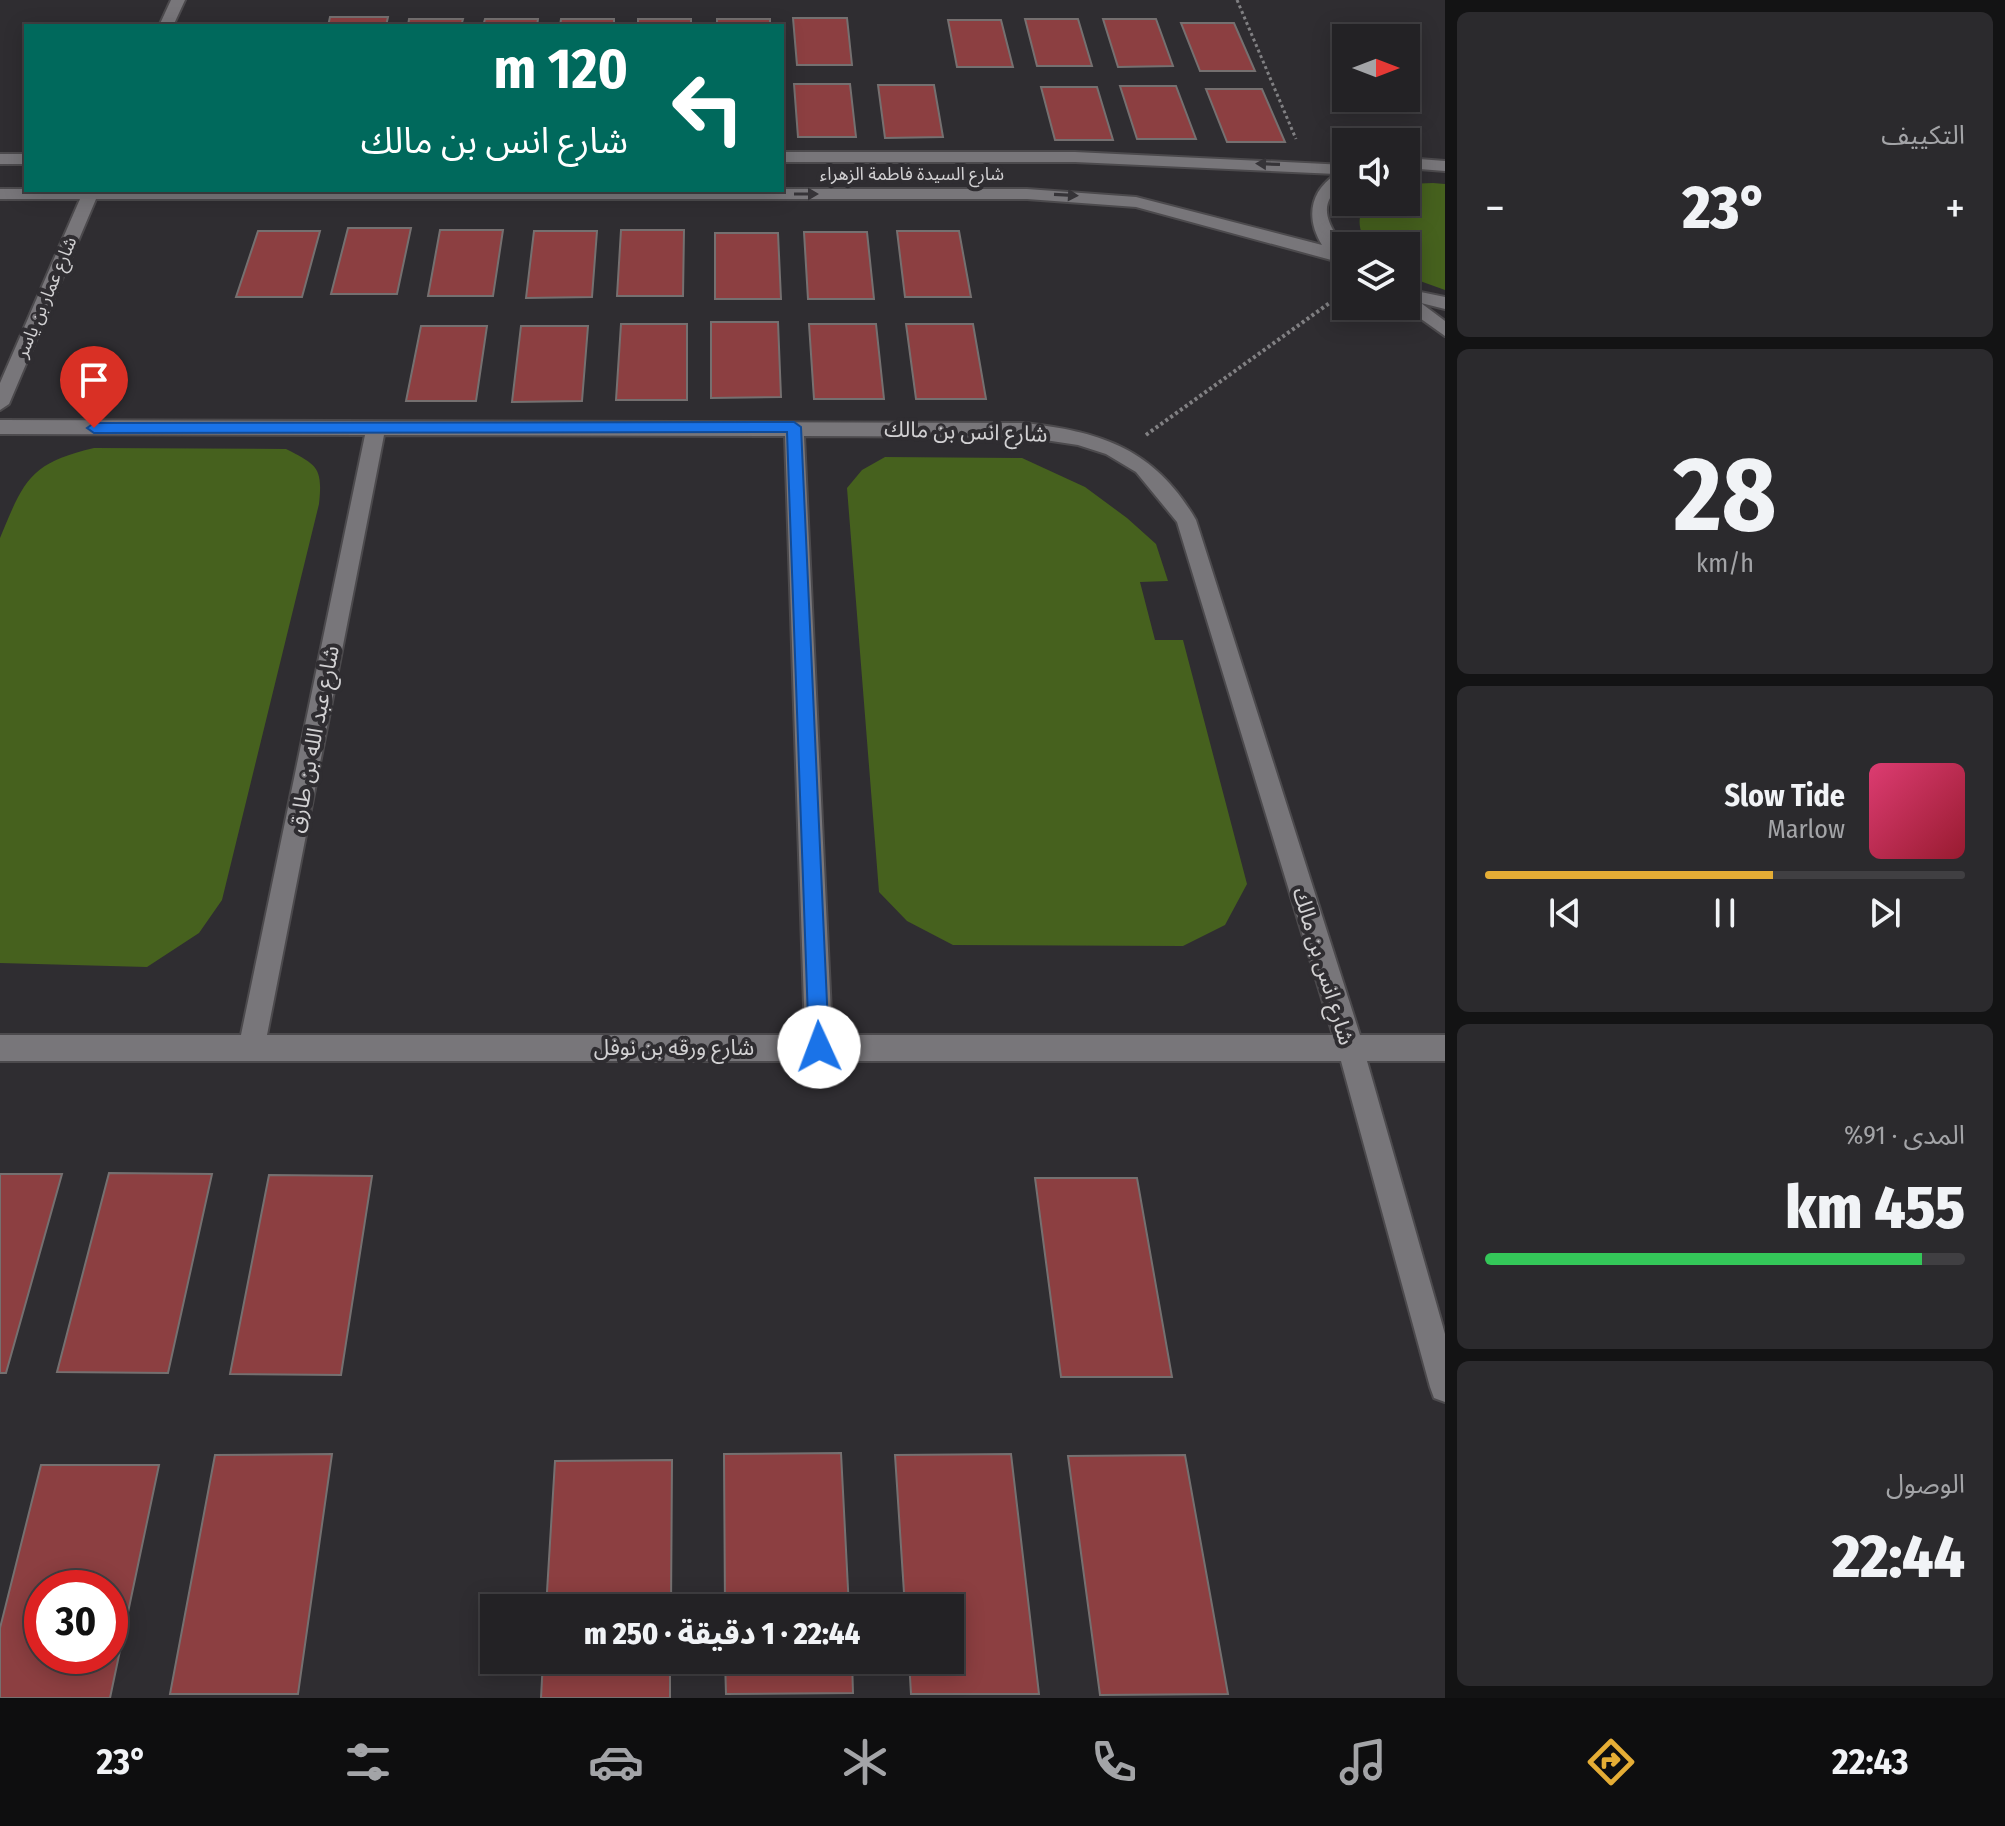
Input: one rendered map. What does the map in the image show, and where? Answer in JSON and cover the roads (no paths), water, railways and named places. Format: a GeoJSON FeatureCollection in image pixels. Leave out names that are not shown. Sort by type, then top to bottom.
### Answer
{"type":"FeatureCollection","features":[{"type":"Feature","properties":{"kind":"street"},"geometry":{"type":"LineString","coordinates":[[167,24],[178,0]]}},
{"type":"Feature","properties":{"kind":"street"},"geometry":{"type":"LineString","coordinates":[[1420,161],[1445,156]]}},
{"type":"Feature","properties":{"kind":"street","name":"شارع السيدة فاطمة الزهراء"},"geometry":{"type":"LineString","coordinates":[[784,157],[1075,157],[1308,166],[1332,170]]}},
{"type":"Feature","properties":{"kind":"street"},"geometry":{"type":"LineString","coordinates":[[0,159],[24,159]]}},
{"type":"Feature","properties":{"kind":"street"},"geometry":{"type":"LineString","coordinates":[[1420,164],[1445,166]]}},
{"type":"Feature","properties":{"kind":"street"},"geometry":{"type":"LineString","coordinates":[[1332,184],[1324,191],[1318,205],[1318,221],[1324,238],[1332,247]]}},
{"type":"Feature","properties":{"kind":"street","name":"شارع عمار بن ياسر"},"geometry":{"type":"LineString","coordinates":[[0,404],[91,192]]}},
{"type":"Feature","properties":{"kind":"street","name":"شارع السيدة فاطمة الزهراء"},"geometry":{"type":"LineString","coordinates":[[0,194],[1043,194],[1136,202],[1332,255]]}},
{"type":"Feature","properties":{"kind":"street"},"geometry":{"type":"LineString","coordinates":[[1420,297],[1445,303]]}},
{"type":"Feature","properties":{"kind":"street"},"geometry":{"type":"LineString","coordinates":[[1420,311],[1445,330]]}},
{"type":"Feature","properties":{"kind":"street","name":"شارع انس بن مالك"},"geometry":{"type":"LineString","coordinates":[[0,427],[1025,430],[1071,435],[1122,452],[1156,479],[1186,520],[1350,1047],[1445,1387]]}},
{"type":"Feature","properties":{"kind":"street"},"geometry":{"type":"LineString","coordinates":[[794,427],[819,1047]]}},
{"type":"Feature","properties":{"kind":"street","name":"شارع عبد الله بن طارق"},"geometry":{"type":"LineString","coordinates":[[251,1049],[376,428]]}},
{"type":"Feature","properties":{"kind":"street","name":"شارع ورقه بن نوفل"},"geometry":{"type":"LineString","coordinates":[[0,1048],[1445,1048]]}}]}
